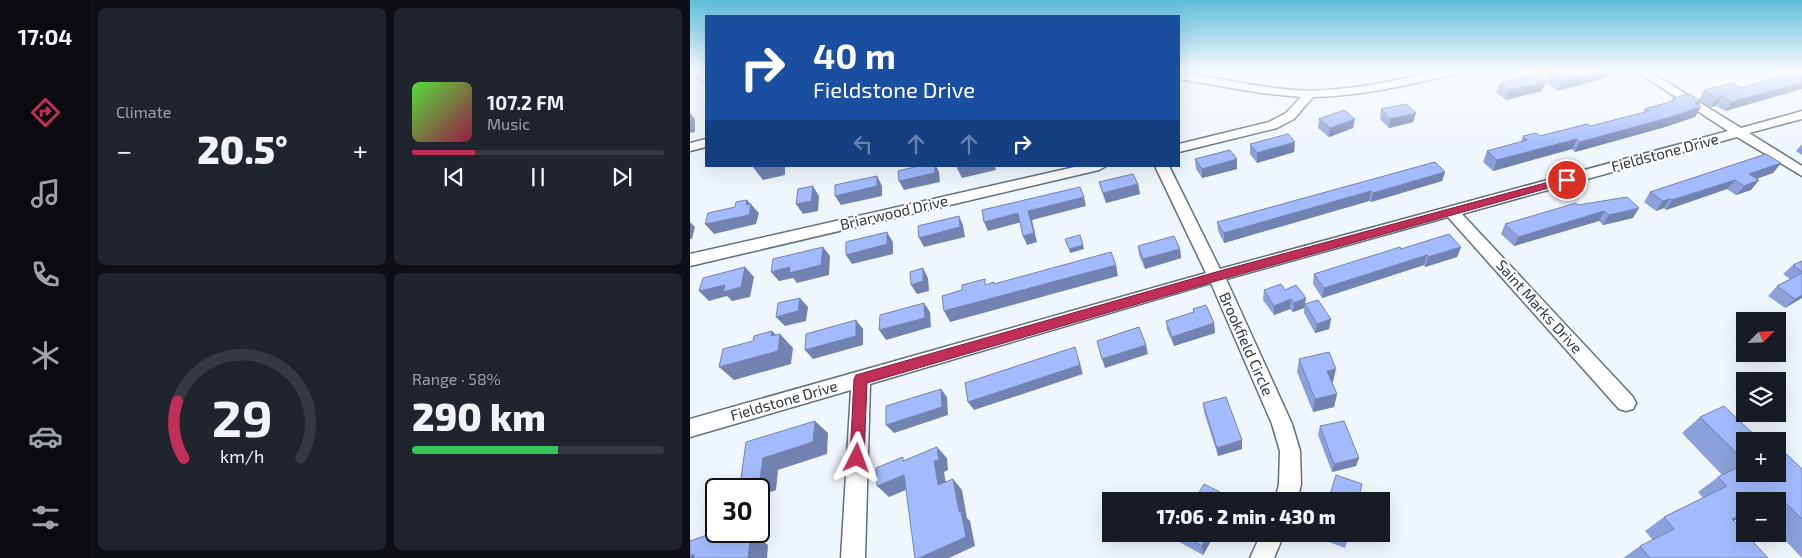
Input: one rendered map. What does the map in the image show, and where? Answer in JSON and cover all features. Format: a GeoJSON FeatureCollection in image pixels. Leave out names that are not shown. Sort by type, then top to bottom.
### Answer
{"type":"FeatureCollection","features":[{"type":"Feature","properties":{"kind":"street"},"geometry":{"type":"LineString","coordinates":[[1180,148],[1273,125],[1290,116],[1307,97]]}},
{"type":"Feature","properties":{"kind":"street"},"geometry":{"type":"LineString","coordinates":[[1682,97],[1802,172]]}},
{"type":"Feature","properties":{"kind":"street","name":"Fieldstone Drive"},"geometry":{"type":"LineString","coordinates":[[690,428],[1216,276],[1802,115]]}},
{"type":"Feature","properties":{"kind":"street"},"geometry":{"type":"LineString","coordinates":[[690,147],[705,143]]}},
{"type":"Feature","properties":{"kind":"street","name":"Briarwood Drive"},"geometry":{"type":"LineString","coordinates":[[690,260],[1095,167]]}},
{"type":"Feature","properties":{"kind":"street","name":"Brookfield Circle"},"geometry":{"type":"LineString","coordinates":[[1162,167],[1216,276],[1282,424],[1290,451],[1290,484],[1288,492]]}},
{"type":"Feature","properties":{"kind":"street","name":"Saint Marks Drive"},"geometry":{"type":"LineString","coordinates":[[1452,212],[1626,403]]}},
{"type":"Feature","properties":{"kind":"street"},"geometry":{"type":"LineString","coordinates":[[853,558],[861,379]]}},
{"type":"Feature","properties":{"kind":"street"},"geometry":{"type":"LineString","coordinates":[[1262,558],[1269,542]]}},
{"type":"Feature","properties":{"kind":"building"},"geometry":{"type":"Polygon","coordinates":[[[1694,97],[1701,101],[1695,103],[1701,107],[1580,142],[1577,139],[1497,160],[1487,151],[1527,140],[1523,136],[1536,133],[1540,136],[1587,124],[1591,126],[1649,111],[1645,109],[1676,100],[1673,98],[1694,97]]]}},
{"type":"Feature","properties":{"kind":"building"},"geometry":{"type":"Polygon","coordinates":[[[1724,97],[1749,97],[1732,102],[1724,97]]]}},
{"type":"Feature","properties":{"kind":"building"},"geometry":{"type":"Polygon","coordinates":[[[1406,104],[1416,113],[1390,119],[1381,109],[1406,104]]]}},
{"type":"Feature","properties":{"kind":"building"},"geometry":{"type":"Polygon","coordinates":[[[1344,110],[1355,119],[1330,128],[1319,119],[1344,110]]]}},
{"type":"Feature","properties":{"kind":"building"},"geometry":{"type":"Polygon","coordinates":[[[1288,134],[1295,142],[1257,153],[1250,144],[1288,134]]]}},
{"type":"Feature","properties":{"kind":"building"},"geometry":{"type":"Polygon","coordinates":[[[1230,150],[1237,159],[1202,169],[1195,159],[1230,150]]]}},
{"type":"Feature","properties":{"kind":"building"},"geometry":{"type":"Polygon","coordinates":[[[1766,154],[1781,163],[1749,174],[1759,180],[1744,186],[1735,180],[1672,200],[1663,201],[1650,192],[1766,154]]]}},
{"type":"Feature","properties":{"kind":"building"},"geometry":{"type":"Polygon","coordinates":[[[1435,162],[1445,172],[1224,233],[1217,222],[1435,162]]]}},
{"type":"Feature","properties":{"kind":"building"},"geometry":{"type":"Polygon","coordinates":[[[915,167],[935,167],[935,173],[899,181],[898,171],[915,167]]]}},
{"type":"Feature","properties":{"kind":"building"},"geometry":{"type":"Polygon","coordinates":[[[1133,174],[1138,184],[1103,193],[1099,182],[1133,174]]]}},
{"type":"Feature","properties":{"kind":"building"},"geometry":{"type":"Polygon","coordinates":[[[877,176],[877,186],[835,196],[835,185],[877,176]]]}},
{"type":"Feature","properties":{"kind":"building"},"geometry":{"type":"Polygon","coordinates":[[[813,186],[811,201],[796,204],[798,189],[813,186]]]}},
{"type":"Feature","properties":{"kind":"building"},"geometry":{"type":"Polygon","coordinates":[[[1080,187],[1084,197],[1028,211],[1034,233],[1023,236],[1018,213],[984,222],[982,210],[1080,187]]]}},
{"type":"Feature","properties":{"kind":"building"},"geometry":{"type":"Polygon","coordinates":[[[1627,197],[1639,208],[1609,215],[1604,211],[1518,237],[1505,224],[1576,203],[1578,205],[1627,197]]]}},
{"type":"Feature","properties":{"kind":"building"},"geometry":{"type":"Polygon","coordinates":[[[747,200],[746,205],[751,204],[749,215],[705,224],[708,213],[735,207],[736,202],[747,200]]]}},
{"type":"Feature","properties":{"kind":"building"},"geometry":{"type":"Polygon","coordinates":[[[959,216],[960,227],[919,238],[918,226],[959,216]]]}},
{"type":"Feature","properties":{"kind":"building"},"geometry":{"type":"Polygon","coordinates":[[[887,232],[887,244],[846,255],[846,242],[887,232]]]}},
{"type":"Feature","properties":{"kind":"building"},"geometry":{"type":"Polygon","coordinates":[[[1449,234],[1461,247],[1428,257],[1427,255],[1324,288],[1314,274],[1400,247],[1401,249],[1449,234]]]}},
{"type":"Feature","properties":{"kind":"building"},"geometry":{"type":"Polygon","coordinates":[[[1080,235],[1083,245],[1069,249],[1065,239],[1080,235]]]}},
{"type":"Feature","properties":{"kind":"building"},"geometry":{"type":"Polygon","coordinates":[[[1174,236],[1180,249],[1143,259],[1138,246],[1174,236]]]}},
{"type":"Feature","properties":{"kind":"building"},"geometry":{"type":"Polygon","coordinates":[[[823,247],[821,265],[789,273],[790,267],[771,272],[773,259],[823,247]]]}},
{"type":"Feature","properties":{"kind":"building"},"geometry":{"type":"Polygon","coordinates":[[[1111,252],[1116,265],[944,311],[942,296],[962,290],[962,285],[985,279],[985,285],[994,282],[994,284],[1111,252]]]}},
{"type":"Feature","properties":{"kind":"building"},"geometry":{"type":"Polygon","coordinates":[[[1802,261],[1802,272],[1793,265],[1802,261]]]}},
{"type":"Feature","properties":{"kind":"building"},"geometry":{"type":"Polygon","coordinates":[[[745,267],[741,287],[723,292],[725,285],[699,291],[703,278],[745,267]]]}},
{"type":"Feature","properties":{"kind":"building"},"geometry":{"type":"Polygon","coordinates":[[[923,268],[923,281],[911,285],[910,272],[923,268]]]}},
{"type":"Feature","properties":{"kind":"building"},"geometry":{"type":"Polygon","coordinates":[[[1802,273],[1802,295],[1795,299],[1777,286],[1802,273]]]}},
{"type":"Feature","properties":{"kind":"building"},"geometry":{"type":"Polygon","coordinates":[[[1281,284],[1285,290],[1296,285],[1306,298],[1294,303],[1291,299],[1274,306],[1264,290],[1281,284]]]}},
{"type":"Feature","properties":{"kind":"building"},"geometry":{"type":"Polygon","coordinates":[[[800,298],[798,311],[776,317],[778,303],[800,298]]]}},
{"type":"Feature","properties":{"kind":"building"},"geometry":{"type":"Polygon","coordinates":[[[1318,300],[1331,319],[1317,324],[1305,304],[1318,300]]]}},
{"type":"Feature","properties":{"kind":"building"},"geometry":{"type":"Polygon","coordinates":[[[924,303],[925,318],[879,330],[880,315],[924,303]]]}},
{"type":"Feature","properties":{"kind":"building"},"geometry":{"type":"Polygon","coordinates":[[[1206,305],[1214,323],[1172,337],[1166,321],[1194,312],[1193,309],[1206,305]]]}},
{"type":"Feature","properties":{"kind":"building"},"geometry":{"type":"Polygon","coordinates":[[[856,320],[856,336],[805,350],[806,334],[856,320]]]}},
{"type":"Feature","properties":{"kind":"building"},"geometry":{"type":"Polygon","coordinates":[[[1139,327],[1146,345],[1102,359],[1097,341],[1139,327]]]}},
{"type":"Feature","properties":{"kind":"building"},"geometry":{"type":"Polygon","coordinates":[[[772,331],[771,336],[780,334],[778,351],[719,367],[723,349],[753,341],[754,336],[772,331]]]}},
{"type":"Feature","properties":{"kind":"building"},"geometry":{"type":"Polygon","coordinates":[[[1075,347],[1080,365],[968,402],[965,383],[1075,347]]]}},
{"type":"Feature","properties":{"kind":"building"},"geometry":{"type":"Polygon","coordinates":[[[1329,352],[1336,369],[1327,371],[1337,394],[1315,399],[1299,359],[1329,352]]]}},
{"type":"Feature","properties":{"kind":"building"},"geometry":{"type":"Polygon","coordinates":[[[941,389],[942,407],[886,425],[886,406],[941,389]]]}},
{"type":"Feature","properties":{"kind":"building"},"geometry":{"type":"Polygon","coordinates":[[[1226,397],[1242,440],[1217,448],[1203,403],[1226,397]]]}},
{"type":"Feature","properties":{"kind":"building"},"geometry":{"type":"Polygon","coordinates":[[[1724,406],[1736,417],[1736,422],[1741,422],[1751,432],[1736,432],[1736,452],[1700,417],[1724,406]]]}},
{"type":"Feature","properties":{"kind":"building"},"geometry":{"type":"Polygon","coordinates":[[[815,421],[813,442],[763,458],[760,478],[741,478],[746,442],[815,421]]]}},
{"type":"Feature","properties":{"kind":"building"},"geometry":{"type":"Polygon","coordinates":[[[1344,421],[1359,458],[1334,464],[1320,426],[1344,421]]]}},
{"type":"Feature","properties":{"kind":"building"},"geometry":{"type":"Polygon","coordinates":[[[937,447],[939,460],[934,461],[938,485],[953,479],[966,537],[919,558],[915,558],[904,475],[877,486],[876,468],[903,457],[903,461],[937,447]]]}},
{"type":"Feature","properties":{"kind":"building"},"geometry":{"type":"Polygon","coordinates":[[[1786,454],[1802,469],[1802,519],[1786,503],[1786,492],[1736,492],[1736,517],[1732,519],[1736,523],[1736,542],[1753,542],[1768,558],[1650,558],[1640,546],[1674,529],[1664,517],[1727,486],[1718,477],[1736,468],[1736,482],[1786,482],[1786,454]]]}},
{"type":"Feature","properties":{"kind":"building"},"geometry":{"type":"Polygon","coordinates":[[[1336,475],[1362,484],[1360,492],[1331,492],[1336,475]]]}},
{"type":"Feature","properties":{"kind":"building"},"geometry":{"type":"Polygon","coordinates":[[[1204,484],[1220,492],[1199,492],[1204,484]]]}},
{"type":"Feature","properties":{"kind":"building"},"geometry":{"type":"Polygon","coordinates":[[[705,536],[705,543],[750,543],[748,558],[694,558],[694,554],[690,556],[690,541],[705,536]]]}},
{"type":"Feature","properties":{"kind":"building"},"geometry":{"type":"Polygon","coordinates":[[[1195,542],[1204,542],[1202,546],[1195,542]]]}},
{"type":"Feature","properties":{"kind":"route"},"geometry":{"type":"LineString","coordinates":[[857,458],[861,379],[1216,276],[1567,180]]}}]}
